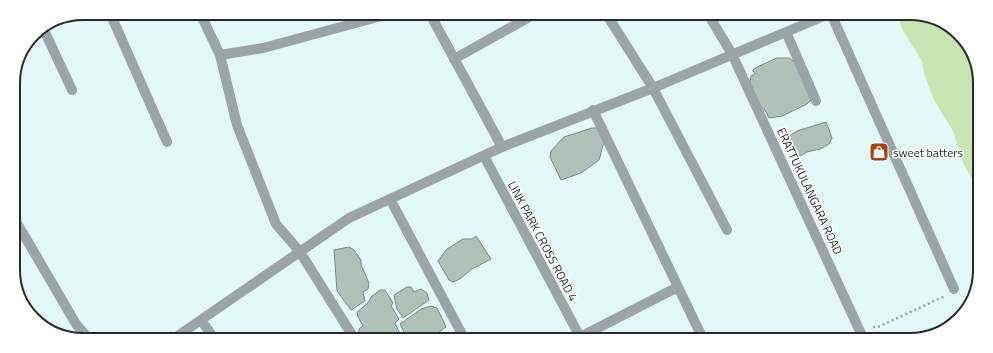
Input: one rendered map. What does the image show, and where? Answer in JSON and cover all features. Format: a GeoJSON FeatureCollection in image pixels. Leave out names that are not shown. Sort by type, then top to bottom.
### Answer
{"type":"FeatureCollection","features":[{"type":"Feature","properties":{"kind":"street"},"geometry":{"type":"LineString","coordinates":[[113,20],[167,142]]}},
{"type":"Feature","properties":{"kind":"street"},"geometry":{"type":"LineString","coordinates":[[203,20],[220,56],[237,125],[276,224],[300,252],[351,333]]}},
{"type":"Feature","properties":{"kind":"street"},"geometry":{"type":"LineString","coordinates":[[220,56],[263,48],[367,20]]}},
{"type":"Feature","properties":{"kind":"street"},"geometry":{"type":"LineString","coordinates":[[433,20],[502,147]]}},
{"type":"Feature","properties":{"kind":"street"},"geometry":{"type":"LineString","coordinates":[[454,59],[524,20]]}},
{"type":"Feature","properties":{"kind":"street"},"geometry":{"type":"LineString","coordinates":[[610,20],[653,88],[727,230]]}},
{"type":"Feature","properties":{"kind":"street","name":"ERATTUKULANGARA ROAD"},"geometry":{"type":"LineString","coordinates":[[711,20],[732,54],[861,333]]}},
{"type":"Feature","properties":{"kind":"street"},"geometry":{"type":"LineString","coordinates":[[182,333],[349,218],[502,147],[593,110],[653,88],[814,20]]}},
{"type":"Feature","properties":{"kind":"street"},"geometry":{"type":"LineString","coordinates":[[834,20],[954,289]]}},
{"type":"Feature","properties":{"kind":"street"},"geometry":{"type":"LineString","coordinates":[[786,32],[816,101]]}},
{"type":"Feature","properties":{"kind":"street"},"geometry":{"type":"LineString","coordinates":[[45,33],[72,90]]}},
{"type":"Feature","properties":{"kind":"street"},"geometry":{"type":"LineString","coordinates":[[593,110],[700,333]]}},
{"type":"Feature","properties":{"kind":"street","name":"LINK PARK CROSS ROAD 4"},"geometry":{"type":"LineString","coordinates":[[484,156],[576,333]]}},
{"type":"Feature","properties":{"kind":"street"},"geometry":{"type":"LineString","coordinates":[[390,199],[461,333]]}},
{"type":"Feature","properties":{"kind":"street"},"geometry":{"type":"LineString","coordinates":[[20,228],[76,324],[84,333]]}},
{"type":"Feature","properties":{"kind":"street"},"geometry":{"type":"LineString","coordinates":[[589,333],[678,287]]}},
{"type":"Feature","properties":{"kind":"street"},"geometry":{"type":"LineString","coordinates":[[201,320],[210,333]]}},
{"type":"Feature","properties":{"kind":"path"},"geometry":{"type":"LineString","coordinates":[[878,327],[944,297]]}},
{"type":"Feature","properties":{"kind":"green space"},"geometry":{"type":"Polygon","coordinates":[[[899,20],[927,22],[938,26],[957,41],[967,55],[972,70],[973,83],[973,180],[963,163],[953,131],[934,100],[924,74],[922,61],[902,29],[899,20]]]}},
{"type":"Feature","properties":{"kind":"building"},"geometry":{"type":"Polygon","coordinates":[[[777,58],[789,58],[796,63],[812,99],[807,104],[782,116],[769,118],[765,110],[761,107],[750,83],[751,76],[755,74],[753,70],[755,68],[777,58]]]}},
{"type":"Feature","properties":{"kind":"building"},"geometry":{"type":"Polygon","coordinates":[[[826,122],[832,138],[829,144],[800,156],[795,154],[787,141],[789,136],[797,131],[826,122]]]}},
{"type":"Feature","properties":{"kind":"building"},"geometry":{"type":"Polygon","coordinates":[[[592,128],[597,128],[604,142],[599,160],[581,173],[561,180],[550,157],[551,151],[564,137],[592,128]]]}},
{"type":"Feature","properties":{"kind":"building"},"geometry":{"type":"Polygon","coordinates":[[[476,236],[491,259],[472,269],[460,279],[453,282],[449,280],[438,261],[447,249],[463,239],[472,239],[476,236]]]}},
{"type":"Feature","properties":{"kind":"building"},"geometry":{"type":"Polygon","coordinates":[[[349,247],[354,250],[361,260],[361,265],[369,283],[368,289],[363,292],[365,301],[351,310],[337,291],[334,250],[349,247]]]}},
{"type":"Feature","properties":{"kind":"building"},"geometry":{"type":"Polygon","coordinates":[[[407,287],[411,287],[414,292],[421,289],[427,293],[429,300],[403,318],[397,309],[394,295],[407,287]]]}},
{"type":"Feature","properties":{"kind":"building"},"geometry":{"type":"Polygon","coordinates":[[[380,290],[385,290],[393,303],[391,306],[399,319],[395,323],[400,333],[359,333],[359,329],[363,326],[357,312],[367,304],[372,296],[380,290]]]}},
{"type":"Feature","properties":{"kind":"building"},"geometry":{"type":"Polygon","coordinates":[[[431,306],[437,308],[446,327],[438,333],[404,333],[400,324],[421,309],[431,306]]]}},
{"type":"Feature","properties":{"kind":"place","name":"sweet batters"},"geometry":{"type":"Point","coordinates":[879,152]}}]}
